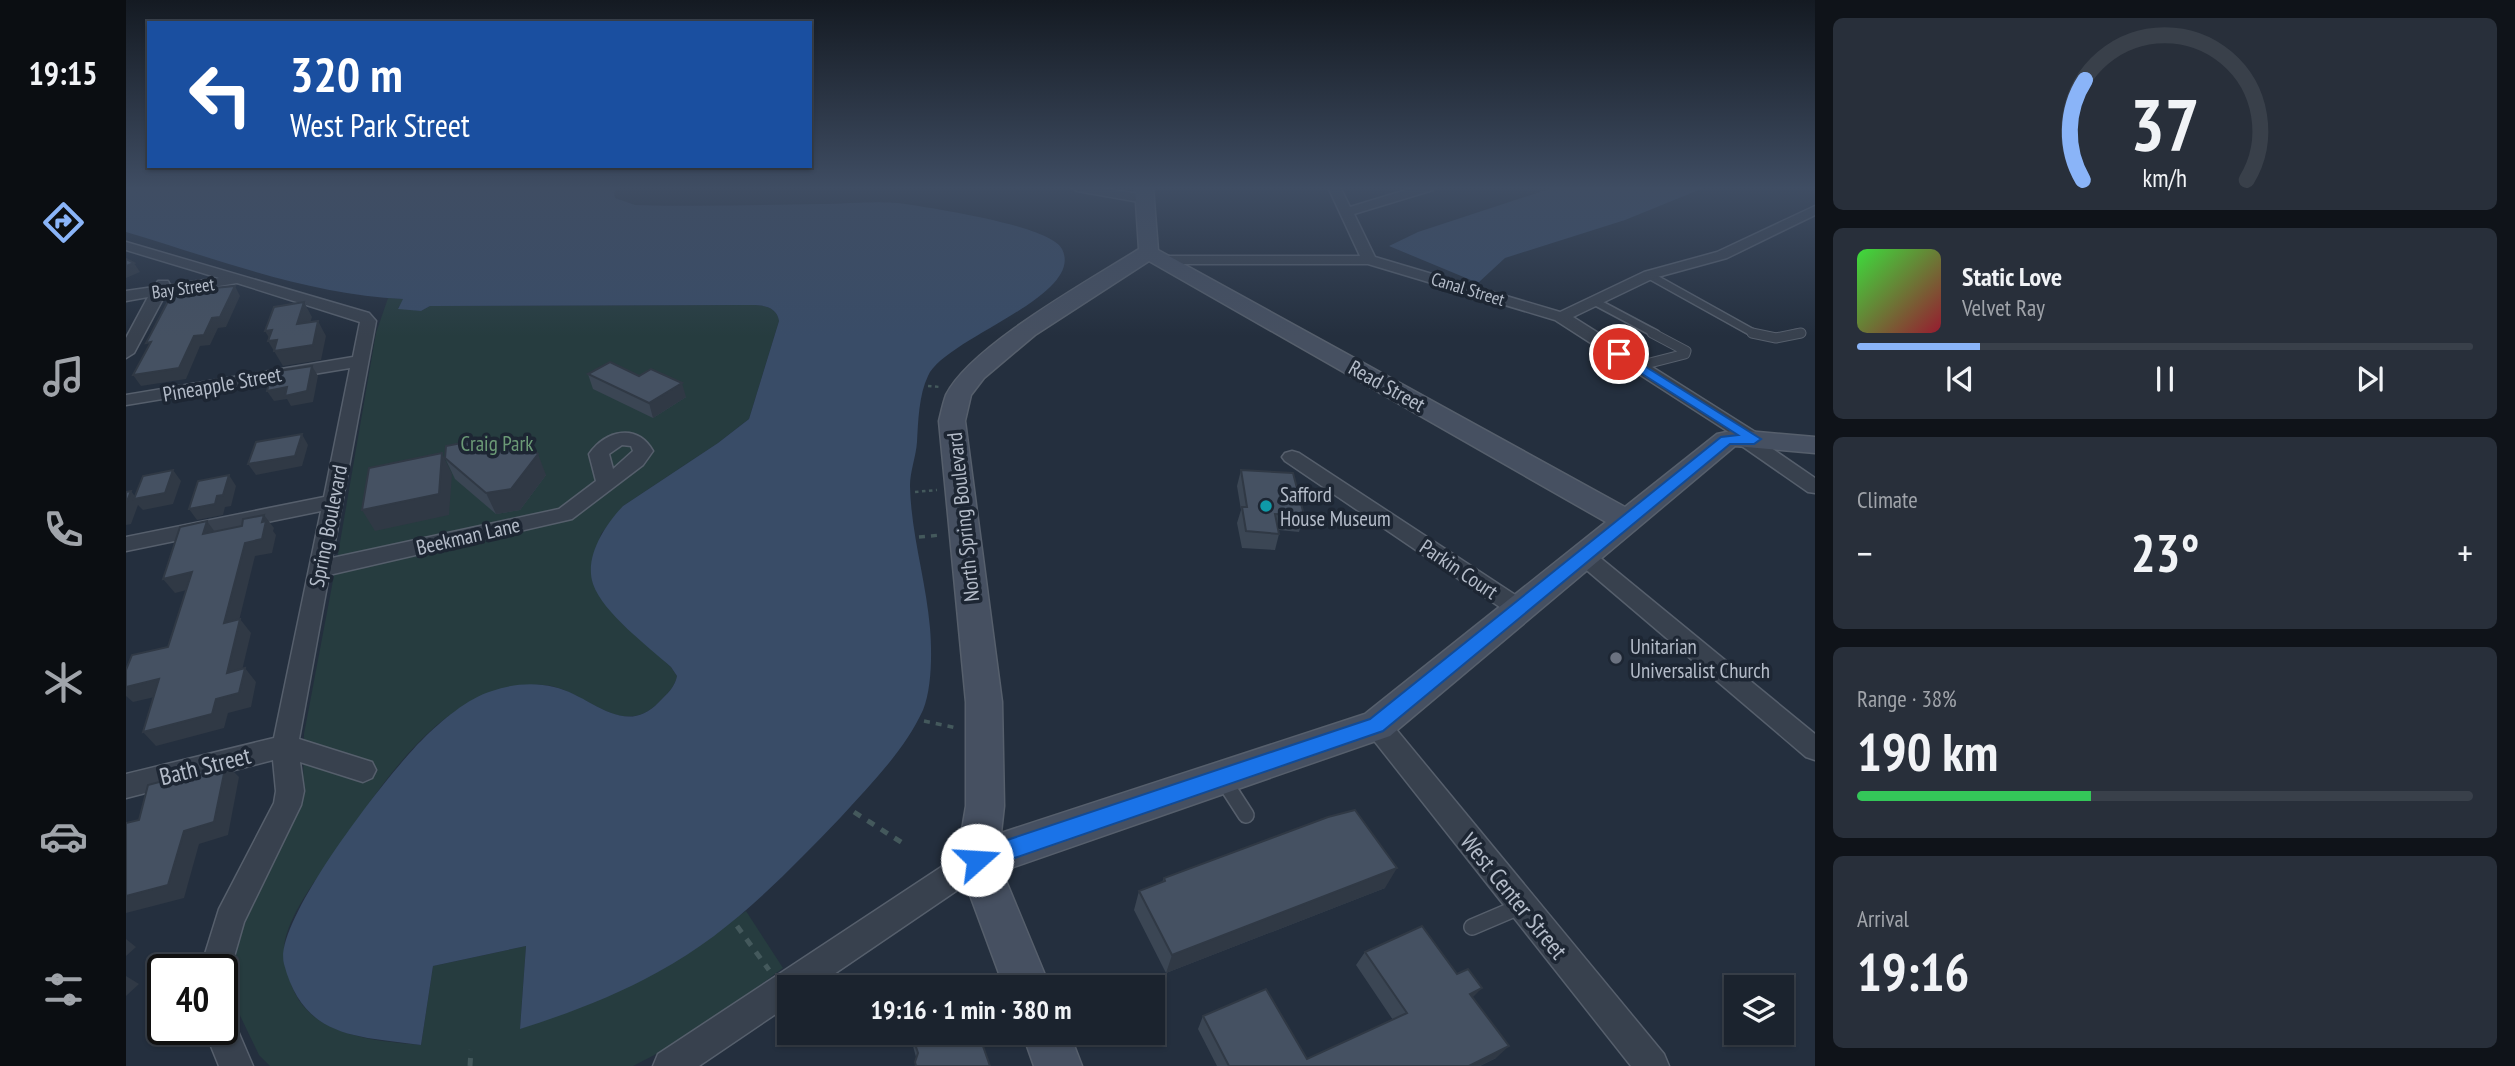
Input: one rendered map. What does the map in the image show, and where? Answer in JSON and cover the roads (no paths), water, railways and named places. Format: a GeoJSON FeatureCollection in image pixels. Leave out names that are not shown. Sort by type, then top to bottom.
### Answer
{"type":"FeatureCollection","features":[{"type":"Feature","properties":{"kind":"street"},"geometry":{"type":"LineString","coordinates":[[1148,237],[1149,249],[1156,257]]}},
{"type":"Feature","properties":{"kind":"street"},"geometry":{"type":"LineString","coordinates":[[1358,237],[1369,260]]}},
{"type":"Feature","properties":{"kind":"street"},"geometry":{"type":"LineString","coordinates":[[1561,317],[1649,275],[1711,260],[1759,237]]}},
{"type":"Feature","properties":{"kind":"street","name":"Spring Boulevard"},"geometry":{"type":"LineString","coordinates":[[126,246],[363,316],[368,321],[285,746],[289,781],[287,805],[230,919],[220,954]]}},
{"type":"Feature","properties":{"kind":"street","name":"Canal Street"},"geometry":{"type":"LineString","coordinates":[[1156,257],[1369,260],[1561,317],[1749,439],[1815,487]]}},
{"type":"Feature","properties":{"kind":"street","name":"Read Street"},"geometry":{"type":"LineString","coordinates":[[1156,257],[1627,521]]}},
{"type":"Feature","properties":{"kind":"street","name":"North Spring Boulevard"},"geometry":{"type":"LineString","coordinates":[[977,860],[985,806],[984,702],[953,435],[953,412],[959,395],[975,373],[1027,330],[1156,257]]}},
{"type":"Feature","properties":{"kind":"street"},"geometry":{"type":"LineString","coordinates":[[128,347],[176,261]]}},
{"type":"Feature","properties":{"kind":"street","name":"Bay Street"},"geometry":{"type":"LineString","coordinates":[[126,296],[240,279]]}},
{"type":"Feature","properties":{"kind":"street","name":"Pineapple Street"},"geometry":{"type":"LineString","coordinates":[[126,400],[360,361]]}},
{"type":"Feature","properties":{"kind":"street"},"geometry":{"type":"LineString","coordinates":[[670,1066],[977,860],[1377,725],[1726,440],[1749,439],[1815,445]]}},
{"type":"Feature","properties":{"kind":"street","name":"Parkin Court"},"geometry":{"type":"LineString","coordinates":[[1292,457],[1521,610]]}},
{"type":"Feature","properties":{"kind":"street","name":"Beekman Lane"},"geometry":{"type":"LineString","coordinates":[[320,569],[565,514],[607,483]]}},
{"type":"Feature","properties":{"kind":"street"},"geometry":{"type":"LineString","coordinates":[[126,544],[332,502]]}},
{"type":"Feature","properties":{"kind":"street"},"geometry":{"type":"LineString","coordinates":[[1584,556],[1815,749]]}},
{"type":"Feature","properties":{"kind":"street","name":"West Center Street"},"geometry":{"type":"LineString","coordinates":[[1377,725],[1652,1066]]}},
{"type":"Feature","properties":{"kind":"street"},"geometry":{"type":"LineString","coordinates":[[285,746],[363,770]]}},
{"type":"Feature","properties":{"kind":"street","name":"Bath Street"},"geometry":{"type":"LineString","coordinates":[[126,786],[285,746]]}},
{"type":"Feature","properties":{"kind":"street"},"geometry":{"type":"LineString","coordinates":[[977,860],[1022,975]]}},
{"type":"Feature","properties":{"kind":"street"},"geometry":{"type":"LineString","coordinates":[[227,1045],[236,1066]]}},
{"type":"Feature","properties":{"kind":"street"},"geometry":{"type":"LineString","coordinates":[[1050,1045],[1058,1066]]}},
{"type":"Feature","properties":{"kind":"lane"},"geometry":{"type":"LineString","coordinates":[[1649,275],[1758,336],[1776,338],[1801,333]]}},
{"type":"Feature","properties":{"kind":"lane"},"geometry":{"type":"LineString","coordinates":[[1594,301],[1686,351],[1685,354],[1638,366]]}},
{"type":"Feature","properties":{"kind":"lane"},"geometry":{"type":"LineString","coordinates":[[1223,778],[1246,815]]}},
{"type":"Feature","properties":{"kind":"lane"},"geometry":{"type":"LineString","coordinates":[[1472,927],[1522,906]]}},
{"type":"Feature","properties":{"kind":"water"},"geometry":{"type":"Polygon","coordinates":[[[141,237],[1046,237],[1062,249],[1064,266],[1054,283],[1035,300],[959,347],[940,362],[925,383],[910,486],[913,522],[928,610],[931,670],[923,710],[907,739],[875,780],[799,860],[733,921],[684,957],[658,972],[573,1011],[520,1029],[526,946],[433,966],[421,1045],[354,1035],[319,1020],[305,1007],[293,989],[284,964],[285,944],[296,916],[314,883],[361,813],[407,756],[430,732],[474,699],[507,687],[523,684],[546,685],[568,691],[620,716],[633,716],[646,712],[673,687],[677,676],[671,667],[616,618],[598,595],[591,574],[594,552],[609,522],[623,506],[718,443],[749,419],[779,321],[778,316],[773,310],[757,305],[430,306],[421,311],[398,309],[403,299],[333,291],[229,264],[141,237]]]}},
{"type":"Feature","properties":{"kind":"water"},"geometry":{"type":"Polygon","coordinates":[[[1408,237],[1572,237],[1505,258],[1478,283],[1389,246],[1408,237]]]}},
{"type":"Feature","properties":{"kind":"place","name":"Safford House Museum"},"geometry":{"type":"Point","coordinates":[1266,506]}},
{"type":"Feature","properties":{"kind":"place","name":"Unitarian Universalist Church"},"geometry":{"type":"Point","coordinates":[1616,658]}},
{"type":"Feature","properties":{"kind":"park label","name":"Craig Park"},"geometry":{"type":"Point","coordinates":[497,443]}}]}
